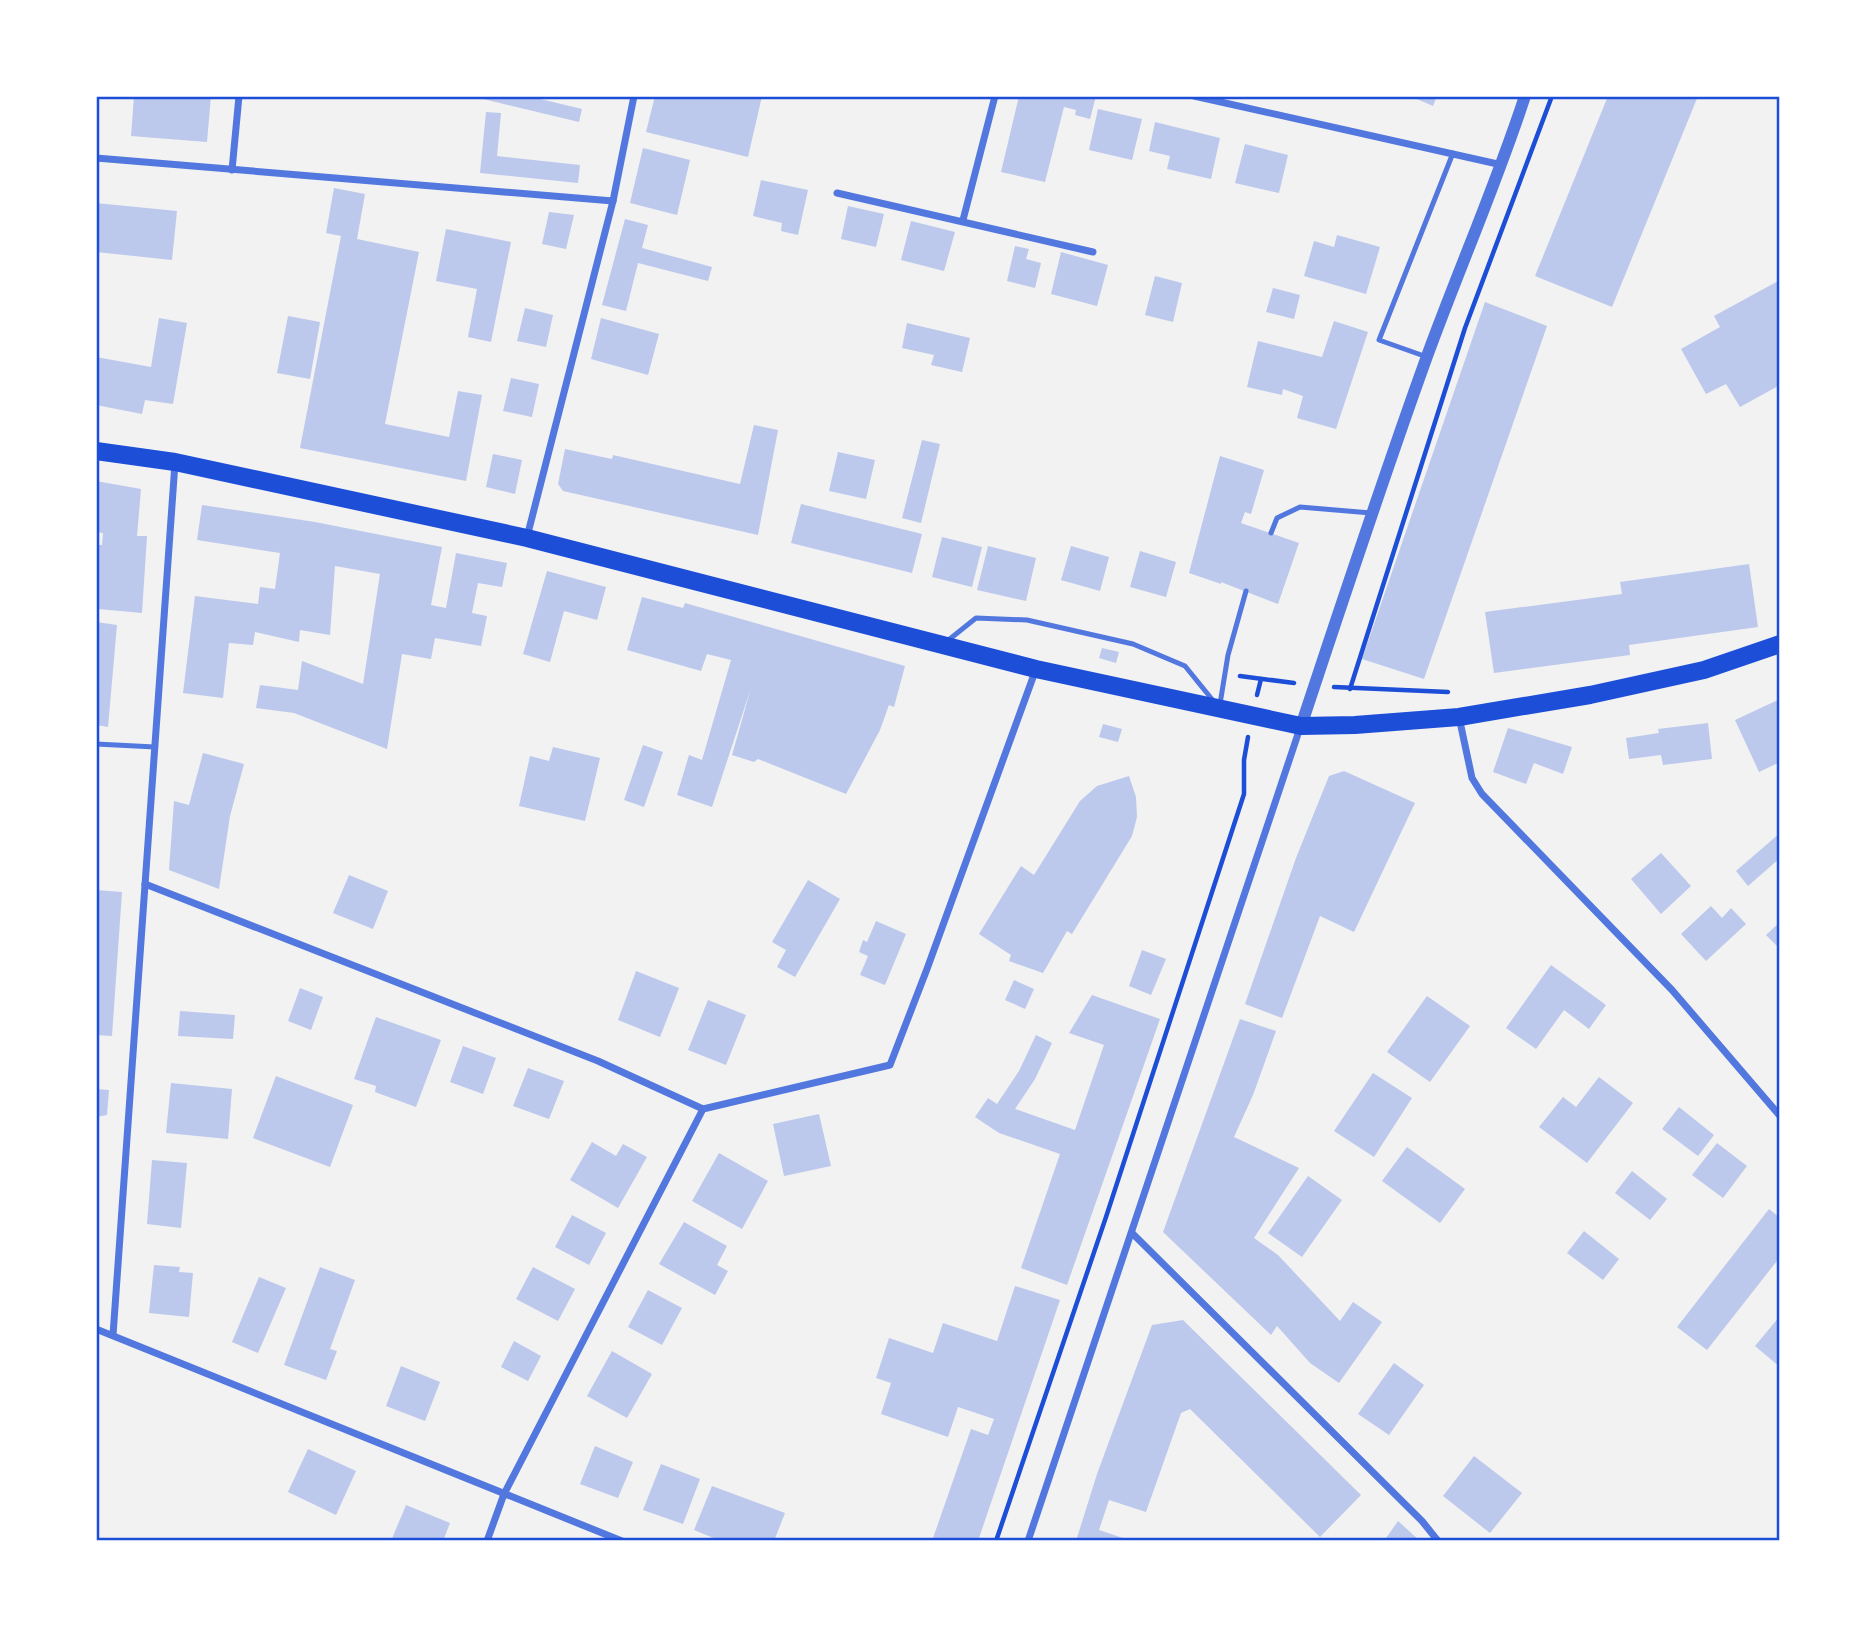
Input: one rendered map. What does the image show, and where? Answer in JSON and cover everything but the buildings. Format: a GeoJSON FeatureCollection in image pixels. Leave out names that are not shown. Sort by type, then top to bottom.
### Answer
{"type":"FeatureCollection","features":[{"type":"Feature","properties":{"kind":"main road"},"geometry":{"type":"LineString","coordinates":[[96,451],[175,462],[527,538],[944,643],[1035,669],[1301,726],[1459,717],[1590,695],[1704,670],[1780,644]]}},
{"type":"Feature","properties":{"kind":"street"},"geometry":{"type":"LineString","coordinates":[[232,170],[239,96]]}},
{"type":"Feature","properties":{"kind":"street"},"geometry":{"type":"LineString","coordinates":[[527,538],[613,201],[634,96]]}},
{"type":"Feature","properties":{"kind":"street"},"geometry":{"type":"LineString","coordinates":[[963,220],[995,96]]}},
{"type":"Feature","properties":{"kind":"street"},"geometry":{"type":"LineString","coordinates":[[1194,96],[1502,165]]}},
{"type":"Feature","properties":{"kind":"street"},"geometry":{"type":"LineString","coordinates":[[1028,1541],[1371,513],[1427,357],[1502,165],[1525,96]]}},
{"type":"Feature","properties":{"kind":"street"},"geometry":{"type":"LineString","coordinates":[[96,158],[613,201]]}},
{"type":"Feature","properties":{"kind":"street"},"geometry":{"type":"LineString","coordinates":[[837,193],[1093,252]]}},
{"type":"Feature","properties":{"kind":"street"},"geometry":{"type":"LineString","coordinates":[[113,1335],[175,462]]}},
{"type":"Feature","properties":{"kind":"street"},"geometry":{"type":"LineString","coordinates":[[145,884],[598,1061],[703,1109],[890,1065],[928,969],[1035,669]]}},
{"type":"Feature","properties":{"kind":"street"},"geometry":{"type":"LineString","coordinates":[[1459,717],[1472,778],[1482,794],[1672,990],[1780,1116]]}},
{"type":"Feature","properties":{"kind":"street"},"geometry":{"type":"LineString","coordinates":[[487,1541],[504,1494],[703,1109]]}},
{"type":"Feature","properties":{"kind":"street"},"geometry":{"type":"LineString","coordinates":[[1132,1233],[1422,1521],[1438,1541]]}},
{"type":"Feature","properties":{"kind":"street"},"geometry":{"type":"LineString","coordinates":[[96,1329],[622,1541]]}},
{"type":"Feature","properties":{"kind":"lane"},"geometry":{"type":"LineString","coordinates":[[1427,357],[1379,340],[1453,153]]}},
{"type":"Feature","properties":{"kind":"lane"},"geometry":{"type":"LineString","coordinates":[[1271,533],[1277,518],[1300,507],[1371,513]]}},
{"type":"Feature","properties":{"kind":"lane"},"geometry":{"type":"LineString","coordinates":[[1219,708],[1246,591]]}},
{"type":"Feature","properties":{"kind":"lane"},"geometry":{"type":"LineString","coordinates":[[944,643],[976,618],[1027,620],[1133,644],[1185,666],[1219,708]]}},
{"type":"Feature","properties":{"kind":"lane"},"geometry":{"type":"LineString","coordinates":[[96,744],[155,747]]}},
{"type":"Feature","properties":{"kind":"path"},"geometry":{"type":"LineString","coordinates":[[1350,689],[1465,328],[1552,96]]}},
{"type":"Feature","properties":{"kind":"path"},"geometry":{"type":"LineString","coordinates":[[1225,674],[1350,689],[1456,692],[1459,717]]}},
{"type":"Feature","properties":{"kind":"path"},"geometry":{"type":"LineString","coordinates":[[996,1541],[1109,1208],[1244,793],[1244,761],[1261,679]]}}]}
